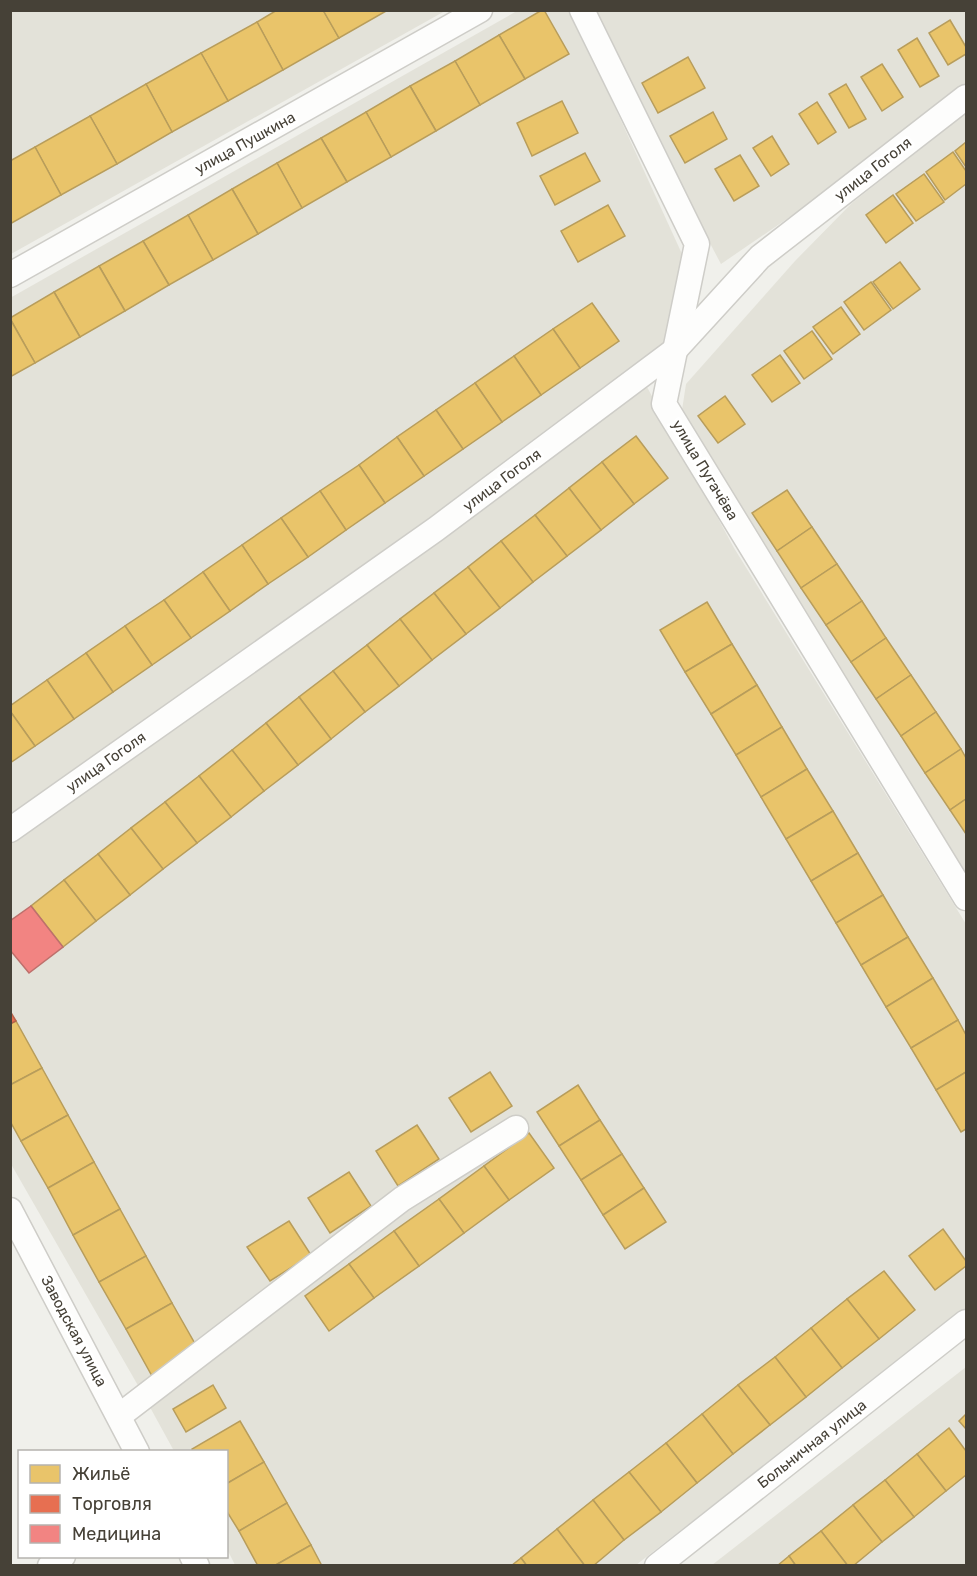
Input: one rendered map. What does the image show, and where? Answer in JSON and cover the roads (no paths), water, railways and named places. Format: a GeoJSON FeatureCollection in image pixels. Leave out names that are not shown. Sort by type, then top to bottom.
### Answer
{"type":"FeatureCollection","features":[{"type":"Feature","properties":{"kind":"street","name":"улица Пушкина"},"geometry":{"type":"LineString","coordinates":[[10,275],[480,10]]}},
{"type":"Feature","properties":{"kind":"street","name":"улица Пугачёва"},"geometry":{"type":"LineString","coordinates":[[582,10],[697,244],[664,404],[966,898]]}},
{"type":"Feature","properties":{"kind":"street","name":"улица Гоголя"},"geometry":{"type":"LineString","coordinates":[[10,830],[436,529],[675,350],[760,257],[966,97]]}},
{"type":"Feature","properties":{"kind":"street"},"geometry":{"type":"LineString","coordinates":[[119,1416],[402,1199],[516,1128]]}},
{"type":"Feature","properties":{"kind":"street","name":"Заводская улица"},"geometry":{"type":"LineString","coordinates":[[10,1210],[136,1450]]}},
{"type":"Feature","properties":{"kind":"street","name":"Больничная улица"},"geometry":{"type":"LineString","coordinates":[[657,1566],[966,1322]]}}]}
